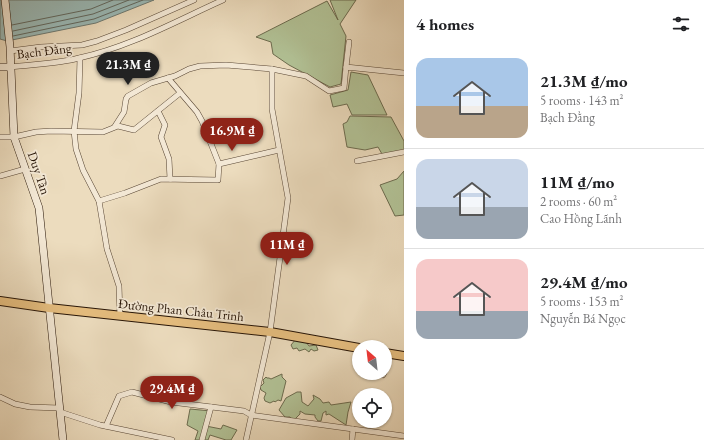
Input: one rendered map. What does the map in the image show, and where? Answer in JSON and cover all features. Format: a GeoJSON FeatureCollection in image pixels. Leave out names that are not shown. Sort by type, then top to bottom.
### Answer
{"type":"FeatureCollection","features":[{"type":"Feature","properties":{"kind":"main road","name":"Đường Phan Châu Trinh"},"geometry":{"type":"LineString","coordinates":[[0,301],[49,308],[270,332],[352,347]]}},
{"type":"Feature","properties":{"kind":"main road"},"geometry":{"type":"LineString","coordinates":[[392,354],[404,356]]}},
{"type":"Feature","properties":{"kind":"street","name":"Duy Tân"},"geometry":{"type":"LineString","coordinates":[[5,0],[10,49],[14,137],[38,208],[63,440]]}},
{"type":"Feature","properties":{"kind":"street"},"geometry":{"type":"LineString","coordinates":[[10,49],[82,45],[126,30],[194,0]]}},
{"type":"Feature","properties":{"kind":"street","name":"Bạch Đằng"},"geometry":{"type":"LineString","coordinates":[[0,67],[80,58],[107,50],[140,38],[223,0]]}},
{"type":"Feature","properties":{"kind":"street"},"geometry":{"type":"LineString","coordinates":[[115,126],[124,112],[126,99],[128,96],[151,83],[168,78],[189,68],[200,66],[226,65],[272,69],[306,76],[329,91],[344,88],[349,42]]}},
{"type":"Feature","properties":{"kind":"street"},"geometry":{"type":"LineString","coordinates":[[80,58],[79,93],[74,131],[77,154],[83,170],[99,201],[106,244],[120,290],[120,316]]}},
{"type":"Feature","properties":{"kind":"street"},"geometry":{"type":"LineString","coordinates":[[346,67],[404,73]]}},
{"type":"Feature","properties":{"kind":"street"},"geometry":{"type":"LineString","coordinates":[[246,440],[270,332],[288,198],[272,109],[272,69]]}},
{"type":"Feature","properties":{"kind":"street"},"geometry":{"type":"LineString","coordinates":[[99,201],[161,179],[218,180],[219,164],[202,121],[191,104],[168,78]]}},
{"type":"Feature","properties":{"kind":"street"},"geometry":{"type":"LineString","coordinates":[[0,137],[14,137],[36,132],[103,132],[115,126],[122,126],[134,130],[180,93]]}},
{"type":"Feature","properties":{"kind":"street"},"geometry":{"type":"LineString","coordinates":[[158,111],[165,125],[161,137],[169,159],[170,179]]}},
{"type":"Feature","properties":{"kind":"street"},"geometry":{"type":"LineString","coordinates":[[219,164],[279,150]]}},
{"type":"Feature","properties":{"kind":"street"},"geometry":{"type":"LineString","coordinates":[[357,161],[404,152]]}},
{"type":"Feature","properties":{"kind":"street"},"geometry":{"type":"LineString","coordinates":[[0,176],[26,169]]}},
{"type":"Feature","properties":{"kind":"street"},"geometry":{"type":"LineString","coordinates":[[106,426],[119,396],[132,392],[171,402],[244,411],[251,414],[404,436]]}},
{"type":"Feature","properties":{"kind":"street"},"geometry":{"type":"LineString","coordinates":[[0,397],[14,404],[60,410],[100,425],[172,440]]}},
{"type":"Feature","properties":{"kind":"street"},"geometry":{"type":"LineString","coordinates":[[202,440],[211,407]]}},
{"type":"Feature","properties":{"kind":"street"},"geometry":{"type":"LineString","coordinates":[[352,440],[353,429]]}},
{"type":"Feature","properties":{"kind":"green space"},"geometry":{"type":"Polygon","coordinates":[[[330,0],[356,0],[340,24],[346,36],[341,84],[330,87],[289,65],[273,54],[271,42],[256,37],[327,1],[338,20],[330,0]]]}},
{"type":"Feature","properties":{"kind":"green space"},"geometry":{"type":"Polygon","coordinates":[[[351,72],[368,75],[387,115],[352,115],[347,104],[333,107],[330,95],[348,90],[351,72]]]}},
{"type":"Feature","properties":{"kind":"green space"},"geometry":{"type":"Polygon","coordinates":[[[350,116],[391,117],[404,141],[404,152],[382,154],[378,147],[365,150],[347,147],[343,124],[347,122],[350,116]]]}},
{"type":"Feature","properties":{"kind":"green space"},"geometry":{"type":"Polygon","coordinates":[[[404,171],[404,215],[395,216],[380,185],[397,179],[404,171]]]}},
{"type":"Feature","properties":{"kind":"green space"},"geometry":{"type":"Polygon","coordinates":[[[296,339],[306,342],[309,346],[316,345],[318,350],[314,351],[311,349],[309,352],[305,349],[299,351],[297,348],[293,349],[291,345],[296,339]]]}},
{"type":"Feature","properties":{"kind":"green space"},"geometry":{"type":"Polygon","coordinates":[[[282,374],[282,377],[286,381],[281,401],[278,400],[270,403],[265,401],[264,398],[266,393],[261,390],[260,387],[264,383],[263,380],[266,377],[271,379],[282,374]]]}},
{"type":"Feature","properties":{"kind":"green space"},"geometry":{"type":"Polygon","coordinates":[[[297,392],[301,392],[302,402],[308,406],[314,399],[313,395],[320,399],[323,403],[329,402],[331,405],[351,402],[346,425],[329,414],[326,415],[326,411],[323,413],[321,421],[318,421],[315,415],[305,414],[300,411],[300,414],[295,419],[285,417],[279,410],[286,398],[297,392]]]}},
{"type":"Feature","properties":{"kind":"green space"},"geometry":{"type":"Polygon","coordinates":[[[190,409],[211,411],[206,426],[221,429],[223,425],[237,430],[231,440],[210,435],[208,440],[195,440],[198,431],[187,425],[190,409]]]}},
{"type":"Feature","properties":{"kind":"water"},"geometry":{"type":"Polygon","coordinates":[[[0,0],[154,0],[96,23],[7,41],[0,39],[0,0]]]}}]}
